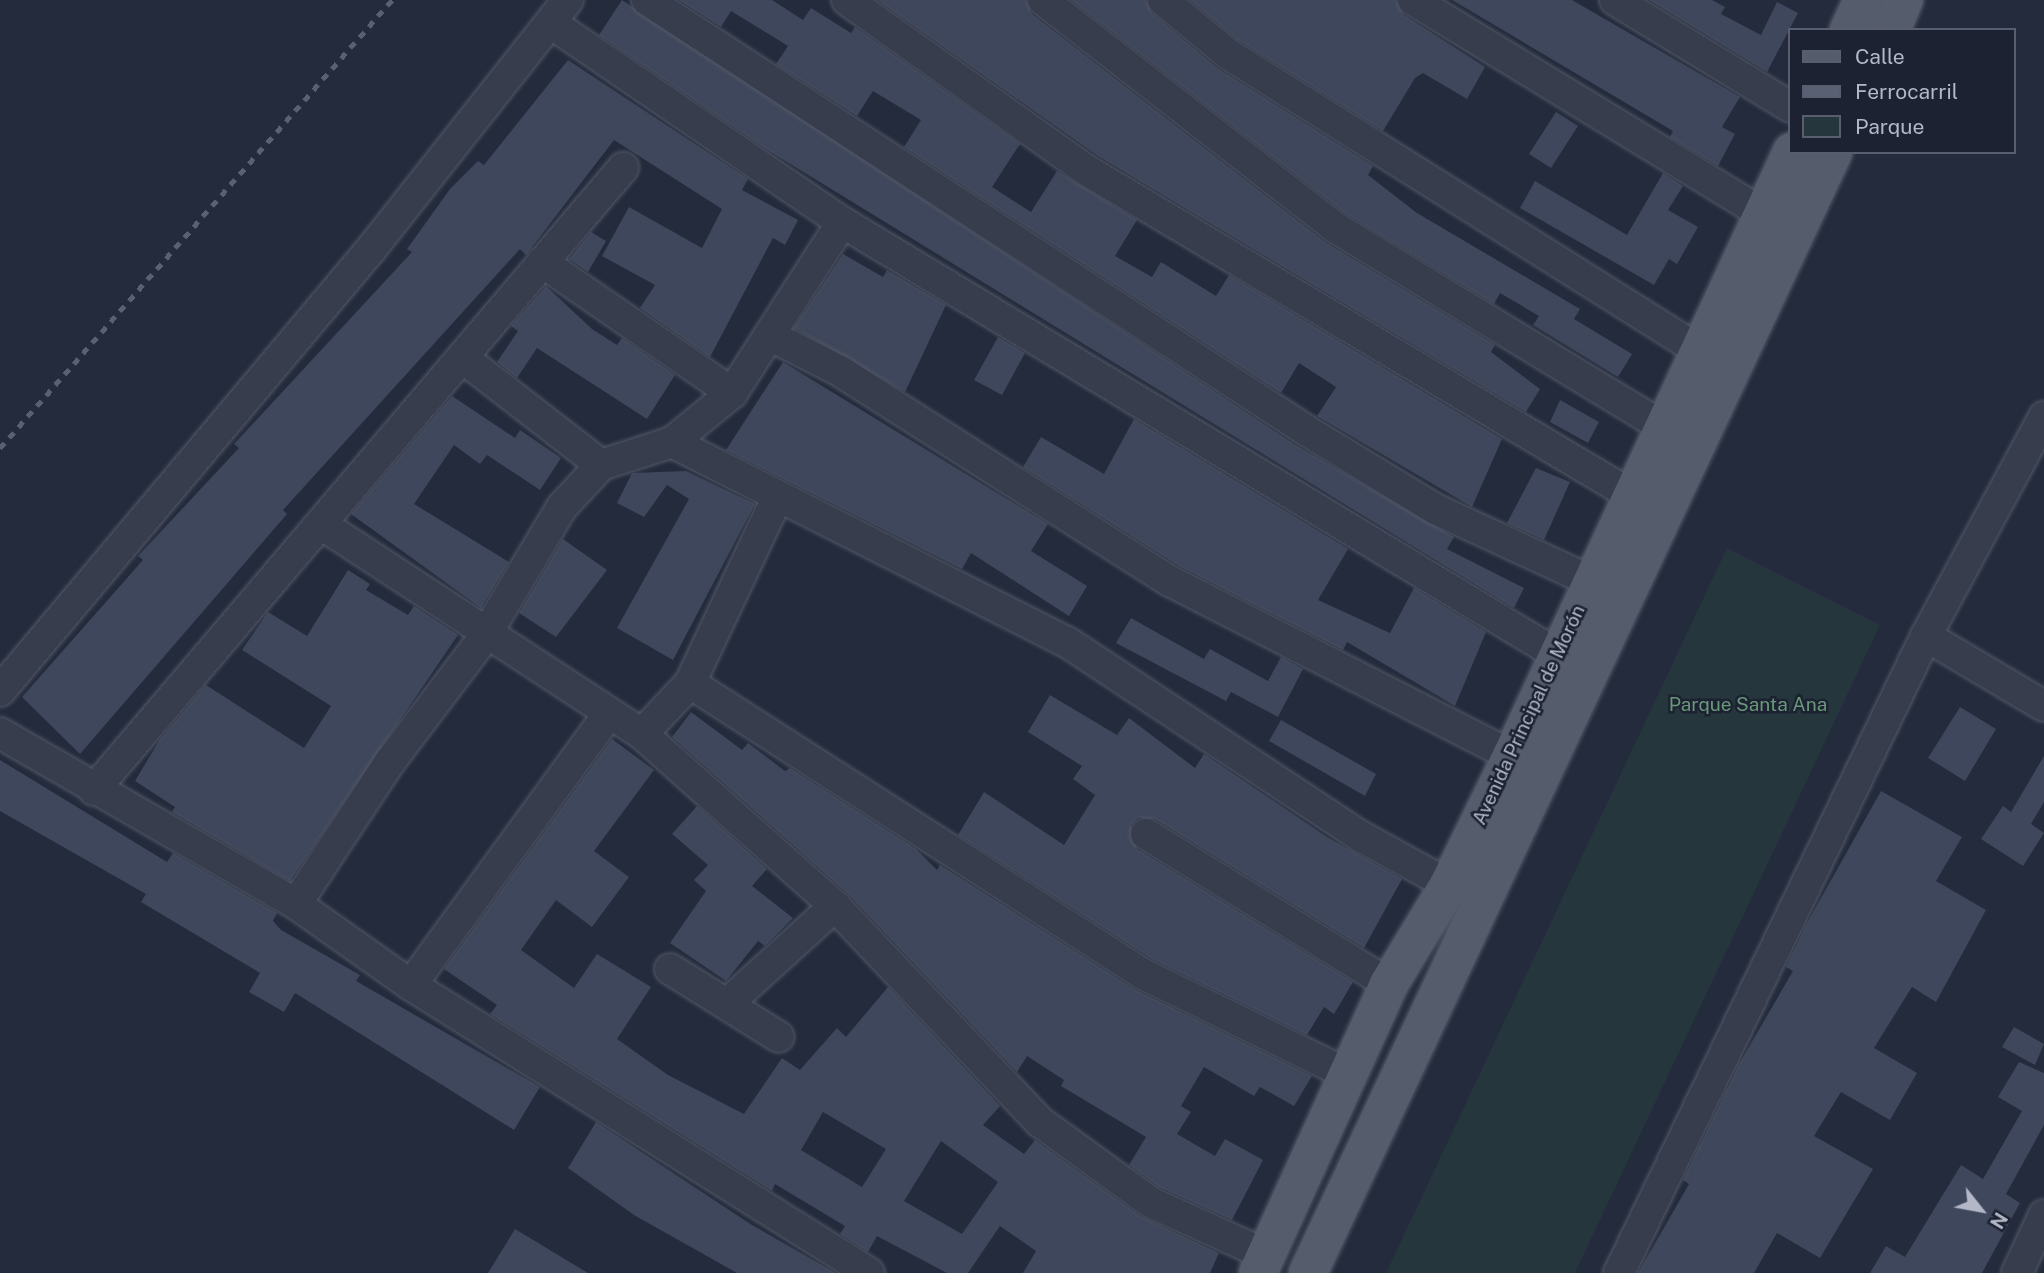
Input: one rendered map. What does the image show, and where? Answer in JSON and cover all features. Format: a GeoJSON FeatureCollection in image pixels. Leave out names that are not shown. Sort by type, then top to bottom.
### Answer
{"type":"FeatureCollection","features":[{"type":"Feature","properties":{"kind":"main road"},"geometry":{"type":"LineString","coordinates":[[1850,28],[1863,0]]}},
{"type":"Feature","properties":{"kind":"main road"},"geometry":{"type":"LineString","coordinates":[[1892,28],[1905,0]]}},
{"type":"Feature","properties":{"kind":"main road","name":"Avenida Principal de Morón"},"geometry":{"type":"LineString","coordinates":[[1262,1264],[1351,1076],[1389,984],[1449,885],[1512,756],[1697,349],[1791,154]]}},
{"type":"Feature","properties":{"kind":"main road","name":"Avenida Principal de Morón"},"geometry":{"type":"LineString","coordinates":[[1308,1273],[1832,154]]}},
{"type":"Feature","properties":{"kind":"street"},"geometry":{"type":"LineString","coordinates":[[647,0],[1328,443],[1435,509],[1591,581]]}},
{"type":"Feature","properties":{"kind":"street"},"geometry":{"type":"LineString","coordinates":[[847,0],[1088,171],[1631,495]]}},
{"type":"Feature","properties":{"kind":"street"},"geometry":{"type":"LineString","coordinates":[[1043,0],[1336,228],[1662,426]]}},
{"type":"Feature","properties":{"kind":"street"},"geometry":{"type":"LineString","coordinates":[[1163,0],[1228,54],[1697,349]]}},
{"type":"Feature","properties":{"kind":"street"},"geometry":{"type":"LineString","coordinates":[[1413,0],[1763,214]]}},
{"type":"Feature","properties":{"kind":"street"},"geometry":{"type":"LineString","coordinates":[[1615,0],[1788,106]]}},
{"type":"Feature","properties":{"kind":"street"},"geometry":{"type":"LineString","coordinates":[[0,691],[560,11],[842,222],[1558,655]]}},
{"type":"Feature","properties":{"kind":"street"},"geometry":{"type":"LineString","coordinates":[[94,790],[623,168]]}},
{"type":"Feature","properties":{"kind":"street"},"geometry":{"type":"LineString","coordinates":[[296,904],[389,763],[485,636],[562,507],[601,466],[672,442],[732,393],[842,222]]}},
{"type":"Feature","properties":{"kind":"street"},"geometry":{"type":"LineString","coordinates":[[542,262],[732,393]]}},
{"type":"Feature","properties":{"kind":"street"},"geometry":{"type":"LineString","coordinates":[[771,336],[840,371],[1170,581],[1512,756]]}},
{"type":"Feature","properties":{"kind":"street"},"geometry":{"type":"LineString","coordinates":[[463,358],[601,466]]}},
{"type":"Feature","properties":{"kind":"street"},"geometry":{"type":"LineString","coordinates":[[1619,1273],[1926,636],[2044,417]]}},
{"type":"Feature","properties":{"kind":"street"},"geometry":{"type":"LineString","coordinates":[[672,442],[777,498],[1067,642],[1362,837],[1449,885]]}},
{"type":"Feature","properties":{"kind":"street"},"geometry":{"type":"LineString","coordinates":[[642,734],[690,683],[777,498]]}},
{"type":"Feature","properties":{"kind":"street"},"geometry":{"type":"LineString","coordinates":[[321,524],[607,716],[642,734],[835,906],[1040,1122],[1150,1202],[1262,1264]]}},
{"type":"Feature","properties":{"kind":"street"},"geometry":{"type":"LineString","coordinates":[[1926,636],[2044,706]]}},
{"type":"Feature","properties":{"kind":"street"},"geometry":{"type":"LineString","coordinates":[[690,683],[1143,974],[1351,1076]]}},
{"type":"Feature","properties":{"kind":"street"},"geometry":{"type":"LineString","coordinates":[[411,985],[607,716]]}},
{"type":"Feature","properties":{"kind":"street"},"geometry":{"type":"LineString","coordinates":[[0,733],[94,790],[296,904],[411,985],[869,1273]]}},
{"type":"Feature","properties":{"kind":"street"},"geometry":{"type":"LineString","coordinates":[[1146,834],[1389,984]]}},
{"type":"Feature","properties":{"kind":"street"},"geometry":{"type":"LineString","coordinates":[[729,1002],[835,906]]}},
{"type":"Feature","properties":{"kind":"street"},"geometry":{"type":"LineString","coordinates":[[670,969],[729,1002],[779,1037]]}},
{"type":"Feature","properties":{"kind":"street"},"geometry":{"type":"LineString","coordinates":[[2017,1273],[2044,1215]]}},
{"type":"Feature","properties":{"kind":"green space","name":"Parque Santa Ana"},"geometry":{"type":"Polygon","coordinates":[[[1727,548],[1880,625],[1575,1273],[1386,1273],[1727,548]]]}},
{"type":"Feature","properties":{"kind":"building"},"geometry":{"type":"Polygon","coordinates":[[[622,0],[1294,444],[1454,537],[1447,549],[1524,588],[1514,608],[766,149],[599,35],[622,0]]]}},
{"type":"Feature","properties":{"kind":"building"},"geometry":{"type":"Polygon","coordinates":[[[679,0],[772,0],[803,20],[811,8],[851,33],[855,27],[1020,144],[992,187],[1031,212],[1057,171],[1137,220],[1115,256],[1152,277],[1161,262],[1216,296],[1229,275],[1502,439],[1472,507],[1317,416],[1336,387],[1299,363],[1281,393],[904,147],[921,120],[873,91],[857,116],[776,64],[788,46],[731,11],[721,27],[679,0]]]}},
{"type":"Feature","properties":{"kind":"building"},"geometry":{"type":"Polygon","coordinates":[[[877,0],[1026,0],[1032,14],[1325,242],[1495,345],[1491,352],[1540,389],[1526,412],[1098,156],[877,0]]]}},
{"type":"Feature","properties":{"kind":"building"},"geometry":{"type":"Polygon","coordinates":[[[1071,0],[1146,0],[1152,13],[1217,68],[1373,166],[1368,175],[1417,213],[1580,309],[1574,319],[1632,354],[1618,377],[1533,325],[1539,316],[1500,293],[1494,304],[1346,214],[1071,0]]]}},
{"type":"Feature","properties":{"kind":"building"},"geometry":{"type":"Polygon","coordinates":[[[1190,0],[1396,0],[1404,15],[1485,67],[1467,99],[1423,73],[1415,78],[1383,131],[1238,40],[1190,0]]]}},
{"type":"Feature","properties":{"kind":"building"},"geometry":{"type":"Polygon","coordinates":[[[1452,0],[1572,0],[1740,97],[1722,127],[1735,134],[1718,166],[1670,137],[1673,131],[1452,0]]]}},
{"type":"Feature","properties":{"kind":"building"},"geometry":{"type":"Polygon","coordinates":[[[1649,0],[1712,0],[1725,7],[1721,14],[1761,35],[1777,2],[1798,13],[1767,72],[1649,0]]]}},
{"type":"Feature","properties":{"kind":"building"},"geometry":{"type":"Polygon","coordinates":[[[568,60],[748,179],[742,190],[798,220],[785,245],[773,238],[710,357],[640,308],[655,285],[602,256],[629,207],[702,248],[722,209],[614,140],[526,255],[520,249],[283,510],[287,514],[80,754],[22,697],[143,560],[138,556],[239,448],[234,444],[412,252],[407,249],[450,189],[478,161],[484,165],[568,60]]]}},
{"type":"Feature","properties":{"kind":"building"},"geometry":{"type":"Polygon","coordinates":[[[1556,112],[1578,126],[1551,168],[1529,154],[1556,112]]]}},
{"type":"Feature","properties":{"kind":"building"},"geometry":{"type":"Polygon","coordinates":[[[1663,173],[1683,186],[1668,210],[1698,227],[1677,264],[1669,259],[1654,285],[1520,208],[1535,181],[1627,235],[1663,173]]]}},
{"type":"Feature","properties":{"kind":"building"},"geometry":{"type":"Polygon","coordinates":[[[591,232],[606,241],[588,272],[569,259],[591,232]]]}},
{"type":"Feature","properties":{"kind":"building"},"geometry":{"type":"Polygon","coordinates":[[[843,254],[883,277],[887,270],[946,305],[905,392],[794,328],[843,254]]]}},
{"type":"Feature","properties":{"kind":"building"},"geometry":{"type":"Polygon","coordinates":[[[546,286],[592,329],[617,345],[622,338],[675,375],[647,419],[537,348],[517,378],[497,362],[518,331],[511,326],[546,286]]]}},
{"type":"Feature","properties":{"kind":"building"},"geometry":{"type":"Polygon","coordinates":[[[998,337],[1025,353],[1002,395],[974,380],[998,337]]]}},
{"type":"Feature","properties":{"kind":"building"},"geometry":{"type":"Polygon","coordinates":[[[783,362],[1048,524],[1031,551],[1087,586],[1069,616],[971,553],[962,569],[726,450],[783,362]]]}},
{"type":"Feature","properties":{"kind":"building"},"geometry":{"type":"Polygon","coordinates":[[[452,396],[515,438],[520,430],[561,458],[540,490],[487,455],[480,464],[454,445],[414,504],[509,562],[481,608],[351,514],[452,396]]]}},
{"type":"Feature","properties":{"kind":"building"},"geometry":{"type":"Polygon","coordinates":[[[1560,400],[1599,422],[1588,443],[1550,422],[1560,400]]]}},
{"type":"Feature","properties":{"kind":"building"},"geometry":{"type":"Polygon","coordinates":[[[1134,419],[1348,549],[1318,600],[1390,633],[1414,588],[1486,632],[1455,706],[1347,642],[1343,650],[1179,566],[1023,467],[1041,437],[1104,474],[1134,419]]]}},
{"type":"Feature","properties":{"kind":"building"},"geometry":{"type":"Polygon","coordinates":[[[1536,468],[1570,482],[1544,540],[1507,523],[1536,468]]]}},
{"type":"Feature","properties":{"kind":"building"},"geometry":{"type":"Polygon","coordinates":[[[686,471],[755,504],[673,660],[617,628],[689,499],[667,485],[644,517],[617,503],[632,473],[686,471]]]}},
{"type":"Feature","properties":{"kind":"building"},"geometry":{"type":"Polygon","coordinates":[[[563,539],[607,570],[556,637],[519,613],[563,539]]]}},
{"type":"Feature","properties":{"kind":"building"},"geometry":{"type":"Polygon","coordinates":[[[348,570],[370,584],[366,590],[408,615],[414,606],[458,635],[290,881],[172,812],[175,807],[135,781],[160,739],[206,685],[304,748],[331,706],[242,650],[268,612],[307,636],[348,570]]]}},
{"type":"Feature","properties":{"kind":"building"},"geometry":{"type":"Polygon","coordinates":[[[1131,618],[1204,659],[1210,649],[1268,681],[1281,657],[1303,669],[1278,717],[1231,692],[1226,701],[1116,643],[1131,618]]]}},
{"type":"Feature","properties":{"kind":"building"},"geometry":{"type":"Polygon","coordinates":[[[1050,695],[1117,735],[1129,718],[1195,768],[1204,754],[1327,837],[1402,879],[1364,948],[1155,819],[1138,818],[1131,825],[1137,849],[1353,982],[1334,1014],[1324,1007],[1307,1035],[1152,959],[958,835],[984,792],[1064,845],[1095,795],[1073,779],[1082,766],[1028,732],[1050,695]]]}},
{"type":"Feature","properties":{"kind":"building"},"geometry":{"type":"Polygon","coordinates":[[[1960,707],[1996,729],[1965,781],[1928,758],[1960,707]]]}},
{"type":"Feature","properties":{"kind":"building"},"geometry":{"type":"Polygon","coordinates":[[[691,712],[742,750],[748,743],[785,771],[790,768],[916,849],[937,870],[940,865],[1134,989],[1312,1076],[1294,1106],[1260,1087],[1254,1096],[1204,1067],[1181,1106],[1191,1112],[1177,1134],[1215,1156],[1225,1139],[1263,1160],[1232,1220],[1159,1187],[1129,1165],[1146,1137],[1061,1086],[1064,1080],[1027,1056],[1017,1072],[848,894],[672,737],[691,712]]]}},
{"type":"Feature","properties":{"kind":"building"},"geometry":{"type":"Polygon","coordinates":[[[1281,720],[1376,774],[1365,796],[1269,741],[1281,720]]]}},
{"type":"Feature","properties":{"kind":"building"},"geometry":{"type":"Polygon","coordinates":[[[612,739],[654,770],[594,851],[629,877],[592,927],[556,900],[521,950],[574,988],[597,954],[651,987],[617,1039],[668,1075],[744,1114],[782,1058],[800,1070],[837,1028],[846,1037],[888,987],[1000,1106],[983,1125],[1024,1154],[1035,1140],[1140,1216],[1219,1253],[1210,1273],[1023,1273],[1036,1251],[1000,1226],[968,1273],[947,1273],[877,1236],[868,1252],[840,1234],[845,1226],[775,1184],[772,1191],[490,1014],[497,1005],[444,969],[612,739]],[[823,1112],[801,1150],[862,1187],[886,1149],[823,1112]],[[941,1141],[904,1201],[962,1234],[998,1182],[941,1141]]]}},
{"type":"Feature","properties":{"kind":"building"},"geometry":{"type":"Polygon","coordinates":[[[2044,756],[2044,802],[2031,824],[2044,833],[2023,866],[1981,839],[2003,806],[2011,812],[2044,756]]]}},
{"type":"Feature","properties":{"kind":"building"},"geometry":{"type":"Polygon","coordinates":[[[0,760],[167,862],[173,853],[277,913],[273,921],[281,930],[360,975],[356,981],[540,1087],[514,1130],[295,993],[284,1012],[249,992],[260,973],[141,902],[146,894],[0,811],[0,760]]]}},
{"type":"Feature","properties":{"kind":"building"},"geometry":{"type":"Polygon","coordinates":[[[1881,791],[1962,837],[1936,881],[1986,910],[1936,1002],[1912,987],[1874,1048],[1917,1073],[1890,1120],[1841,1092],[1814,1136],[1873,1169],[1820,1258],[1777,1233],[1754,1273],[1638,1273],[1689,1184],[1683,1180],[1739,1064],[1793,971],[1786,967],[1807,923],[1881,791]]]}},
{"type":"Feature","properties":{"kind":"building"},"geometry":{"type":"Polygon","coordinates":[[[697,806],[767,869],[752,886],[793,918],[765,946],[758,941],[726,981],[670,943],[706,891],[694,880],[708,865],[672,834],[697,806]]]}},
{"type":"Feature","properties":{"kind":"building"},"geometry":{"type":"Polygon","coordinates":[[[2014,1027],[2044,1044],[2035,1065],[2002,1047],[2014,1027]]]}},
{"type":"Feature","properties":{"kind":"building"},"geometry":{"type":"Polygon","coordinates":[[[2019,1062],[2044,1073],[2044,1125],[2006,1194],[2020,1203],[1982,1273],[1870,1273],[1886,1246],[1905,1257],[1961,1165],[1983,1179],[2022,1111],[1998,1097],[2019,1062]]]}},
{"type":"Feature","properties":{"kind":"building"},"geometry":{"type":"Polygon","coordinates":[[[596,1122],[752,1225],[836,1273],[737,1273],[634,1215],[568,1168],[596,1122]]]}},
{"type":"Feature","properties":{"kind":"building"},"geometry":{"type":"Polygon","coordinates":[[[515,1229],[588,1273],[488,1273],[515,1229]]]}},
{"type":"Feature","properties":{"kind":"railway"},"geometry":{"type":"LineString","coordinates":[[0,448],[392,0]]}}]}
